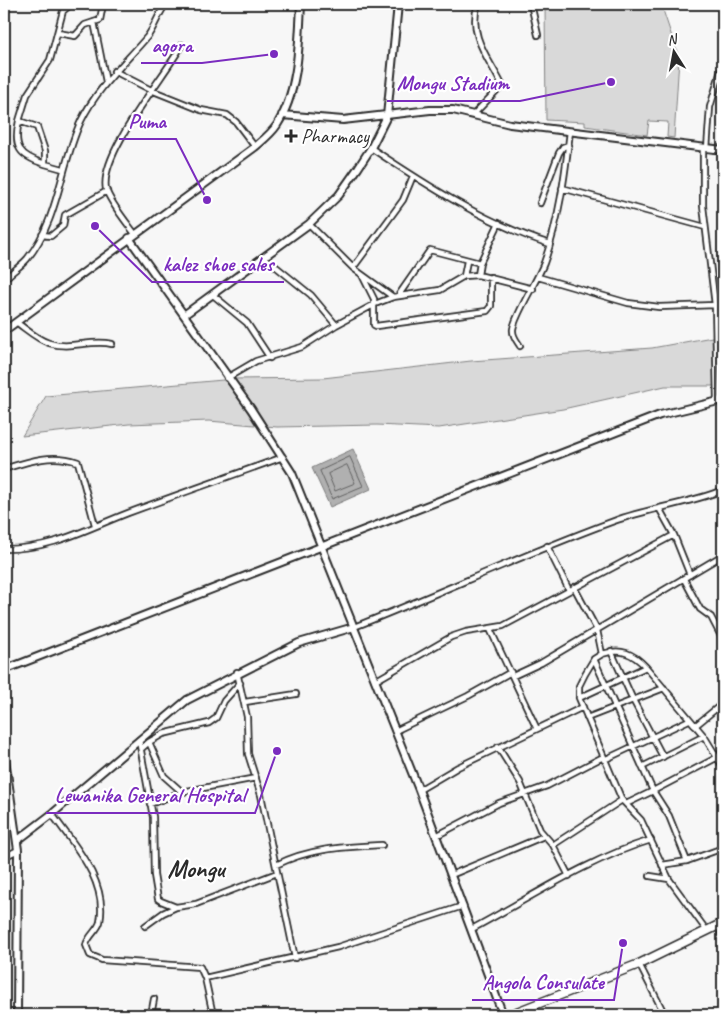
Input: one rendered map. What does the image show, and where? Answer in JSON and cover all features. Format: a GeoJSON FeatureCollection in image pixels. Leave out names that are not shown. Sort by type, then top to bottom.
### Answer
{"type":"FeatureCollection","features":[{"type":"Feature","properties":{"kind":"main road"},"geometry":{"type":"LineString","coordinates":[[509,1015],[639,964],[720,925]]}},
{"type":"Feature","properties":{"kind":"street"},"geometry":{"type":"LineString","coordinates":[[63,169],[28,157],[18,148],[16,138],[27,95],[50,60],[61,16],[71,4]]}},
{"type":"Feature","properties":{"kind":"street"},"geometry":{"type":"LineString","coordinates":[[58,33],[75,36],[84,25],[102,18],[103,4]]}},
{"type":"Feature","properties":{"kind":"street"},"geometry":{"type":"LineString","coordinates":[[4,280],[26,260],[42,235],[55,207],[63,169],[82,121],[114,71],[148,35],[166,4]]}},
{"type":"Feature","properties":{"kind":"street"},"geometry":{"type":"LineString","coordinates":[[4,331],[255,147],[270,133],[282,115],[295,69],[301,4]]}},
{"type":"Feature","properties":{"kind":"street"},"geometry":{"type":"LineString","coordinates":[[184,315],[309,224],[339,195],[371,148],[387,116],[398,4]]}},
{"type":"Feature","properties":{"kind":"street"},"geometry":{"type":"LineString","coordinates":[[474,114],[502,85],[493,72],[489,58],[478,44],[476,12],[478,4]]}},
{"type":"Feature","properties":{"kind":"street"},"geometry":{"type":"LineString","coordinates":[[530,4],[538,35]]}},
{"type":"Feature","properties":{"kind":"street"},"geometry":{"type":"LineString","coordinates":[[94,22],[106,82]]}},
{"type":"Feature","properties":{"kind":"street"},"geometry":{"type":"LineString","coordinates":[[135,234],[107,191],[106,175],[118,145],[151,90],[182,46]]}},
{"type":"Feature","properties":{"kind":"street"},"geometry":{"type":"LineString","coordinates":[[4,670],[323,547],[459,491],[650,419],[720,400],[715,305],[705,227],[702,179],[710,107],[723,64]]}},
{"type":"Feature","properties":{"kind":"street"},"geometry":{"type":"LineString","coordinates":[[114,71],[151,90],[201,110],[227,115],[240,127],[255,147]]}},
{"type":"Feature","properties":{"kind":"street"},"geometry":{"type":"LineString","coordinates":[[282,115],[343,120],[437,110],[474,114],[510,124],[723,150]]}},
{"type":"Feature","properties":{"kind":"street"},"geometry":{"type":"LineString","coordinates":[[19,121],[37,127],[45,151],[45,164]]}},
{"type":"Feature","properties":{"kind":"street"},"geometry":{"type":"LineString","coordinates":[[520,346],[512,332],[513,327],[533,289],[550,244],[562,188],[570,131]]}},
{"type":"Feature","properties":{"kind":"street"},"geometry":{"type":"LineString","coordinates":[[540,204],[559,153],[563,146],[568,145]]}},
{"type":"Feature","properties":{"kind":"street"},"geometry":{"type":"LineString","coordinates":[[371,148],[464,208],[500,223],[524,236],[550,244]]}},
{"type":"Feature","properties":{"kind":"street"},"geometry":{"type":"LineString","coordinates":[[353,268],[403,200],[413,176]]}},
{"type":"Feature","properties":{"kind":"street"},"geometry":{"type":"LineString","coordinates":[[562,188],[705,227]]}},
{"type":"Feature","properties":{"kind":"street"},"geometry":{"type":"LineString","coordinates":[[42,235],[49,236],[54,234],[63,226],[64,215],[107,191]]}},
{"type":"Feature","properties":{"kind":"street"},"geometry":{"type":"LineString","coordinates":[[478,274],[480,263],[500,223]]}},
{"type":"Feature","properties":{"kind":"street"},"geometry":{"type":"LineString","coordinates":[[309,224],[362,276],[395,297]]}},
{"type":"Feature","properties":{"kind":"street"},"geometry":{"type":"LineString","coordinates":[[129,238],[283,457],[305,502],[419,790],[503,1015]]}},
{"type":"Feature","properties":{"kind":"street"},"geometry":{"type":"LineString","coordinates":[[395,297],[430,250],[439,250],[467,261],[480,263]]}},
{"type":"Feature","properties":{"kind":"street"},"geometry":{"type":"LineString","coordinates":[[264,257],[312,295],[336,325]]}},
{"type":"Feature","properties":{"kind":"street"},"geometry":{"type":"LineString","coordinates":[[464,276],[467,261]]}},
{"type":"Feature","properties":{"kind":"street"},"geometry":{"type":"LineString","coordinates":[[227,378],[250,364],[302,347],[336,325],[375,304],[395,297],[440,290],[464,276],[478,274],[533,289]]}},
{"type":"Feature","properties":{"kind":"street"},"geometry":{"type":"LineString","coordinates":[[362,276],[371,290],[375,304],[374,326],[481,313],[490,306],[491,277]]}},
{"type":"Feature","properties":{"kind":"street"},"geometry":{"type":"LineString","coordinates":[[538,276],[628,303],[659,307],[715,305]]}},
{"type":"Feature","properties":{"kind":"street"},"geometry":{"type":"LineString","coordinates":[[214,295],[247,324],[270,358]]}},
{"type":"Feature","properties":{"kind":"street"},"geometry":{"type":"LineString","coordinates":[[16,322],[42,340],[53,344],[75,345],[99,342],[112,344]]}},
{"type":"Feature","properties":{"kind":"street"},"geometry":{"type":"LineString","coordinates":[[4,469],[45,458],[58,457],[78,462],[95,525]]}},
{"type":"Feature","properties":{"kind":"street"},"geometry":{"type":"LineString","coordinates":[[4,549],[26,549],[51,544],[95,525],[283,457]]}},
{"type":"Feature","properties":{"kind":"street"},"geometry":{"type":"LineString","coordinates":[[18,840],[52,814],[181,704],[237,672],[299,643],[354,627],[470,581],[547,546],[620,518],[685,503],[723,490]]}},
{"type":"Feature","properties":{"kind":"street"},"geometry":{"type":"LineString","coordinates":[[659,508],[674,535],[690,575]]}},
{"type":"Feature","properties":{"kind":"street"},"geometry":{"type":"LineString","coordinates":[[375,681],[451,637],[466,632],[503,626],[674,535]]}},
{"type":"Feature","properties":{"kind":"street"},"geometry":{"type":"LineString","coordinates":[[547,546],[597,630],[602,654]]}},
{"type":"Feature","properties":{"kind":"street"},"geometry":{"type":"LineString","coordinates":[[395,731],[512,674],[541,663],[723,555]]}},
{"type":"Feature","properties":{"kind":"street"},"geometry":{"type":"LineString","coordinates":[[684,579],[700,609],[711,617],[723,640]]}},
{"type":"Feature","properties":{"kind":"street"},"geometry":{"type":"LineString","coordinates":[[490,629],[536,727]]}},
{"type":"Feature","properties":{"kind":"street"},"geometry":{"type":"LineString","coordinates":[[611,651],[633,700],[663,757]]}},
{"type":"Feature","properties":{"kind":"street"},"geometry":{"type":"LineString","coordinates":[[707,932],[669,879],[641,820],[624,802],[587,718],[579,698],[579,686],[594,659],[611,651],[630,653],[664,688],[704,736],[723,767]]}},
{"type":"Feature","properties":{"kind":"street"},"geometry":{"type":"LineString","coordinates":[[594,659],[653,791],[669,816],[687,861]]}},
{"type":"Feature","properties":{"kind":"street"},"geometry":{"type":"LineString","coordinates":[[579,698],[646,668]]}},
{"type":"Feature","properties":{"kind":"street"},"geometry":{"type":"LineString","coordinates":[[237,672],[245,702],[248,754],[256,778],[276,865],[294,958]]}},
{"type":"Feature","properties":{"kind":"street"},"geometry":{"type":"LineString","coordinates":[[141,749],[163,734],[209,723],[216,718],[224,701],[240,683]]}},
{"type":"Feature","properties":{"kind":"street"},"geometry":{"type":"LineString","coordinates":[[587,718],[664,688]]}},
{"type":"Feature","properties":{"kind":"street"},"geometry":{"type":"LineString","coordinates":[[245,702],[296,694]]}},
{"type":"Feature","properties":{"kind":"street"},"geometry":{"type":"LineString","coordinates":[[695,726],[723,703]]}},
{"type":"Feature","properties":{"kind":"street"},"geometry":{"type":"LineString","coordinates":[[419,790],[458,767],[536,727],[583,707]]}},
{"type":"Feature","properties":{"kind":"street"},"geometry":{"type":"LineString","coordinates":[[436,836],[499,803],[547,786],[689,720]]}},
{"type":"Feature","properties":{"kind":"street"},"geometry":{"type":"LineString","coordinates":[[642,767],[704,736]]}},
{"type":"Feature","properties":{"kind":"street"},"geometry":{"type":"LineString","coordinates":[[139,740],[154,832],[153,865],[157,894],[161,901],[176,907]]}},
{"type":"Feature","properties":{"kind":"street"},"geometry":{"type":"LineString","coordinates":[[149,742],[164,776],[182,792]]}},
{"type":"Feature","properties":{"kind":"street"},"geometry":{"type":"LineString","coordinates":[[498,747],[524,793],[544,836],[553,845],[569,876]]}},
{"type":"Feature","properties":{"kind":"street"},"geometry":{"type":"LineString","coordinates":[[4,752],[18,840],[17,1015]]}},
{"type":"Feature","properties":{"kind":"street"},"geometry":{"type":"LineString","coordinates":[[553,845],[624,802],[653,791],[718,757]]}},
{"type":"Feature","properties":{"kind":"street"},"geometry":{"type":"LineString","coordinates":[[150,804],[182,792],[256,778]]}},
{"type":"Feature","properties":{"kind":"street"},"geometry":{"type":"LineString","coordinates":[[52,814],[78,852],[100,890],[100,924],[86,945],[90,955],[113,962],[200,967],[213,1015]]}},
{"type":"Feature","properties":{"kind":"street"},"geometry":{"type":"LineString","coordinates":[[451,875],[544,836]]}},
{"type":"Feature","properties":{"kind":"street"},"geometry":{"type":"LineString","coordinates":[[472,929],[569,876],[651,840]]}},
{"type":"Feature","properties":{"kind":"street"},"geometry":{"type":"LineString","coordinates":[[276,865],[309,852],[342,846],[382,845]]}},
{"type":"Feature","properties":{"kind":"street"},"geometry":{"type":"LineString","coordinates":[[662,865],[687,861],[723,848]]}},
{"type":"Feature","properties":{"kind":"street"},"geometry":{"type":"LineString","coordinates":[[4,856],[18,850]]}},
{"type":"Feature","properties":{"kind":"street"},"geometry":{"type":"LineString","coordinates":[[145,926],[163,913],[176,907],[196,904],[277,874]]}},
{"type":"Feature","properties":{"kind":"street"},"geometry":{"type":"LineString","coordinates":[[650,876],[669,879]]}},
{"type":"Feature","properties":{"kind":"street"},"geometry":{"type":"LineString","coordinates":[[204,978],[294,958],[402,927],[463,906]]}},
{"type":"Feature","properties":{"kind":"street"},"geometry":{"type":"LineString","coordinates":[[720,925],[723,938]]}},
{"type":"Feature","properties":{"kind":"street"},"geometry":{"type":"LineString","coordinates":[[639,964],[666,1015]]}},
{"type":"Feature","properties":{"kind":"street"},"geometry":{"type":"LineString","coordinates":[[151,1015],[154,999]]}},
{"type":"Feature","properties":{"kind":"shaded area"},"geometry":{"type":"Polygon","coordinates":[[[545,4],[661,4],[679,58],[674,138],[667,137],[668,122],[649,121],[647,135],[585,126],[585,122],[546,120],[545,4]]]}},
{"type":"Feature","properties":{"kind":"shaded area"},"geometry":{"type":"Polygon","coordinates":[[[723,335],[723,386],[665,386],[563,409],[439,428],[377,425],[277,427],[209,421],[129,424],[22,436],[46,396],[234,379],[323,378],[471,361],[652,348],[723,335]]]}},
{"type":"Feature","properties":{"kind":"water"},"geometry":{"type":"Polygon","coordinates":[[[353,449],[371,489],[330,507],[312,468],[353,449]]]}},
{"type":"Feature","properties":{"kind":"place","name":"agora"},"geometry":{"type":"Point","coordinates":[274,54]}},
{"type":"Feature","properties":{"kind":"place","name":"Mongu Stadium"},"geometry":{"type":"Point","coordinates":[611,82]}},
{"type":"Feature","properties":{"kind":"place","name":"Pharmacy"},"geometry":{"type":"Point","coordinates":[291,136]}},
{"type":"Feature","properties":{"kind":"place","name":"Puma"},"geometry":{"type":"Point","coordinates":[207,200]}},
{"type":"Feature","properties":{"kind":"place","name":"kalez shoe sales"},"geometry":{"type":"Point","coordinates":[95,226]}},
{"type":"Feature","properties":{"kind":"place","name":"Lewanika General Hospital"},"geometry":{"type":"Point","coordinates":[277,751]}},
{"type":"Feature","properties":{"kind":"place","name":"Angola Consulate"},"geometry":{"type":"Point","coordinates":[623,943]}},
{"type":"Feature","properties":{"kind":"district","name":"Mongu"},"geometry":{"type":"Point","coordinates":[196,869]}}]}
